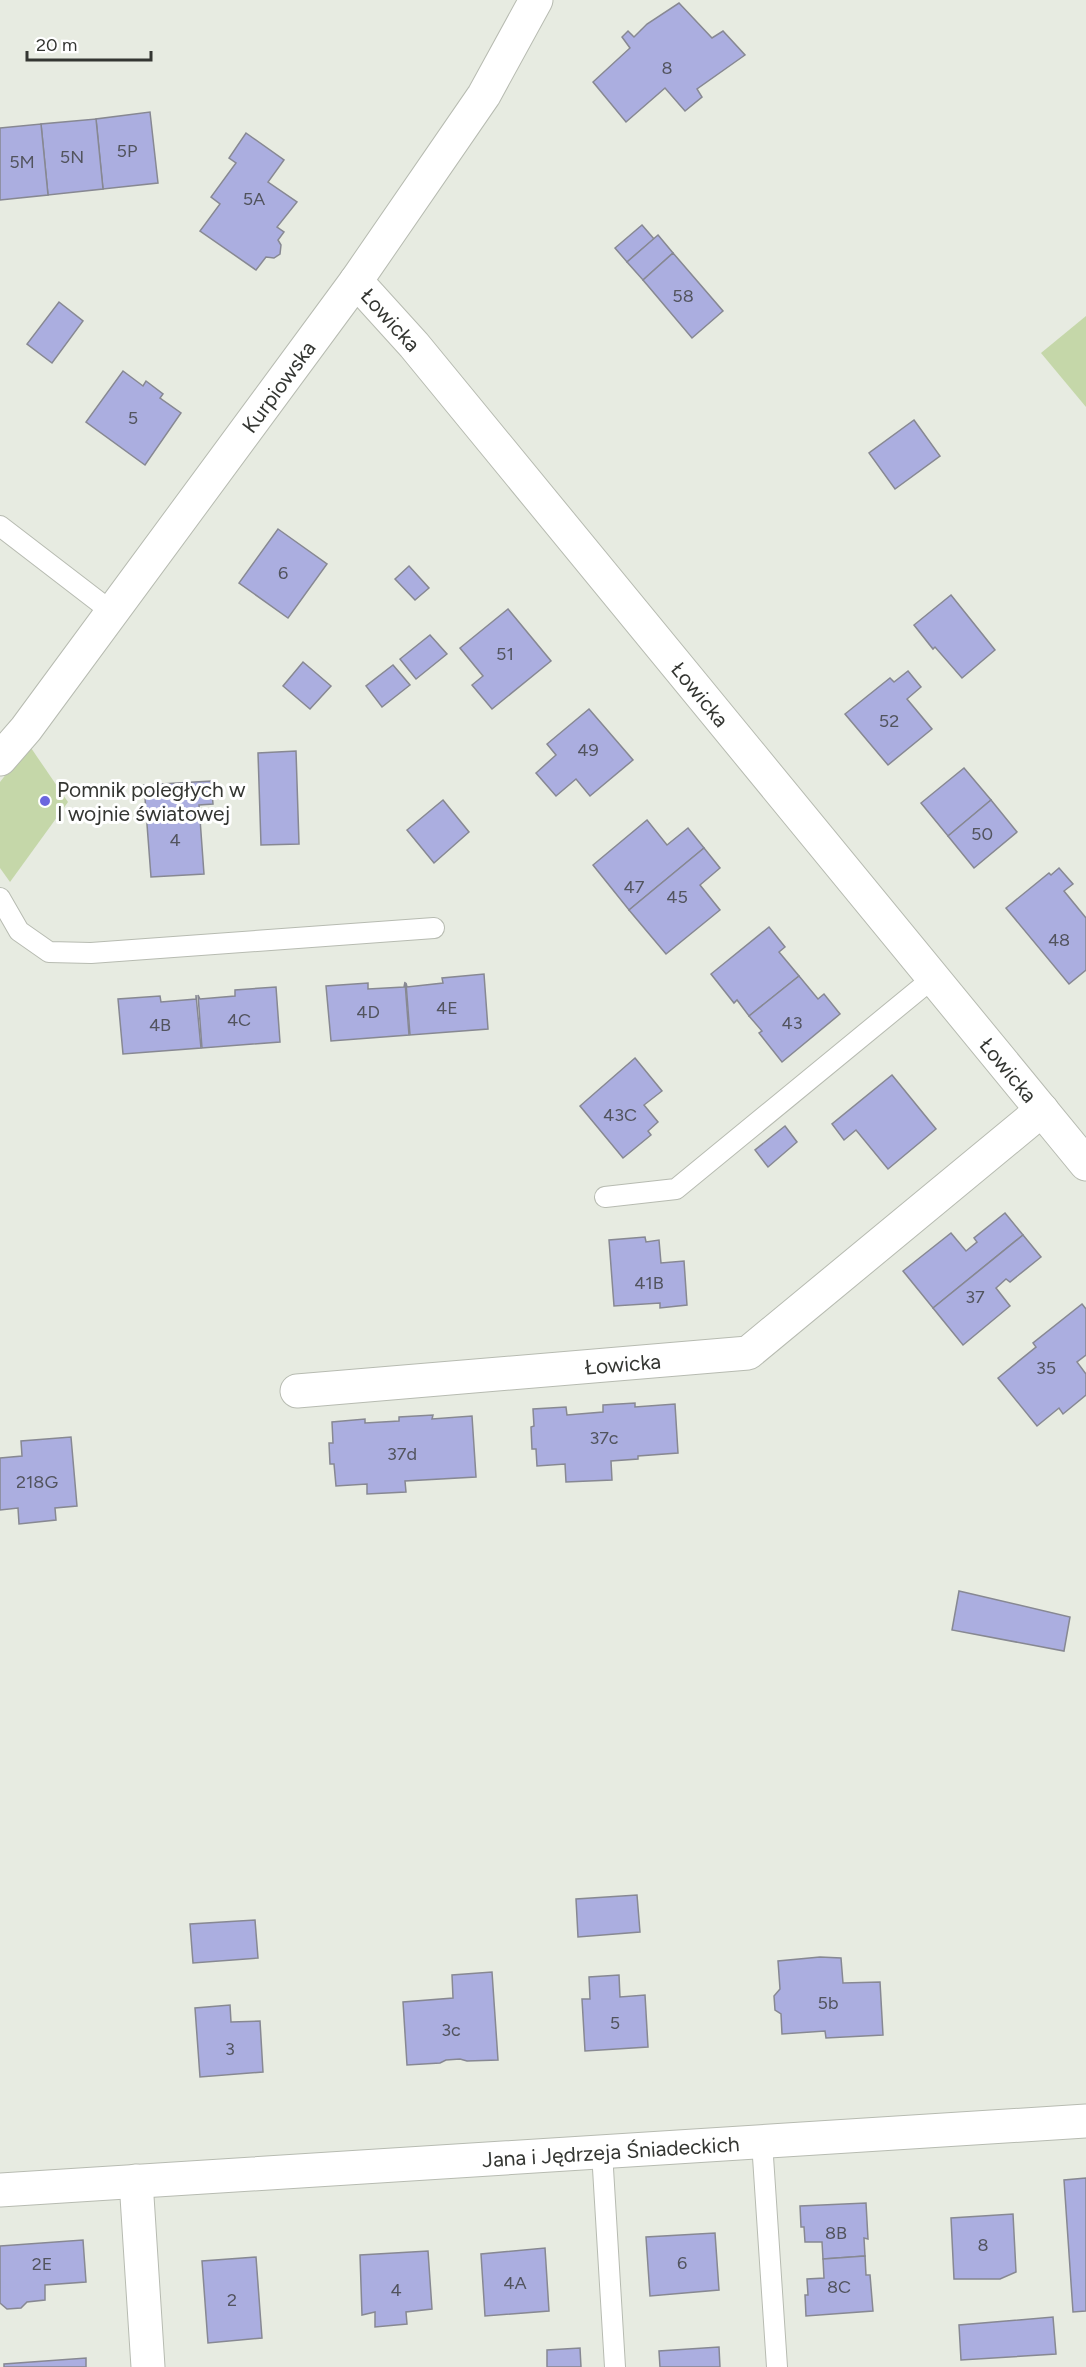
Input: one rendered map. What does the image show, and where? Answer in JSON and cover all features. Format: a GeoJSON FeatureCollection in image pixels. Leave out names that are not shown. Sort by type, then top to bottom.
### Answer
{"type":"FeatureCollection","features":[{"type":"Feature","properties":{"kind":"street","name":"Kurpiowska"},"geometry":{"type":"LineString","coordinates":[[0,759],[26,729],[356,280],[484,96],[536,0]]}},
{"type":"Feature","properties":{"kind":"street","name":"Łowicka"},"geometry":{"type":"LineString","coordinates":[[356,280],[414,345],[1086,1164]]}},
{"type":"Feature","properties":{"kind":"street","name":"Łowicka"},"geometry":{"type":"LineString","coordinates":[[297,1391],[748,1353],[1042,1110]]}},
{"type":"Feature","properties":{"kind":"street","name":"Jana i Jędrzeja Śniadeckich"},"geometry":{"type":"LineString","coordinates":[[0,2190],[1086,2121]]}},
{"type":"Feature","properties":{"kind":"street"},"geometry":{"type":"LineString","coordinates":[[136,2181],[148,2367]]}},
{"type":"Feature","properties":{"kind":"lane"},"geometry":{"type":"LineString","coordinates":[[0,526],[112,612]]}},
{"type":"Feature","properties":{"kind":"lane"},"geometry":{"type":"LineString","coordinates":[[0,898],[20,931],[49,952],[91,953],[434,928]]}},
{"type":"Feature","properties":{"kind":"lane"},"geometry":{"type":"LineString","coordinates":[[605,1197],[676,1189],[933,978]]}},
{"type":"Feature","properties":{"kind":"lane"},"geometry":{"type":"LineString","coordinates":[[762,2142],[777,2367]]}},
{"type":"Feature","properties":{"kind":"lane"},"geometry":{"type":"LineString","coordinates":[[602,2152],[615,2367]]}},
{"type":"Feature","properties":{"kind":"green space"},"geometry":{"type":"Polygon","coordinates":[[[1086,316],[1086,407],[1041,353],[1086,316]]]}},
{"type":"Feature","properties":{"kind":"green space"},"geometry":{"type":"Polygon","coordinates":[[[29,745],[68,802],[10,882],[0,868],[0,782],[29,745]]]}},
{"type":"Feature","properties":{"kind":"building"},"geometry":{"type":"Polygon","coordinates":[[[679,3],[712,38],[723,31],[745,55],[697,89],[702,97],[685,111],[665,88],[626,122],[593,82],[630,48],[622,37],[628,31],[634,37],[647,24],[679,3]]]}},
{"type":"Feature","properties":{"kind":"building"},"geometry":{"type":"Polygon","coordinates":[[[150,112],[158,183],[103,189],[96,119],[150,112]]]}},
{"type":"Feature","properties":{"kind":"building"},"geometry":{"type":"Polygon","coordinates":[[[96,119],[103,189],[48,195],[41,124],[96,119]]]}},
{"type":"Feature","properties":{"kind":"building"},"geometry":{"type":"Polygon","coordinates":[[[41,124],[48,195],[0,200],[0,128],[41,124]]]}},
{"type":"Feature","properties":{"kind":"building"},"geometry":{"type":"Polygon","coordinates":[[[246,133],[284,160],[268,182],[297,202],[277,227],[284,232],[278,240],[281,245],[280,254],[274,258],[266,257],[256,270],[200,231],[220,204],[211,197],[236,163],[229,158],[246,133]]]}},
{"type":"Feature","properties":{"kind":"building"},"geometry":{"type":"Polygon","coordinates":[[[642,225],[654,239],[627,262],[615,248],[642,225]]]}},
{"type":"Feature","properties":{"kind":"building"},"geometry":{"type":"Polygon","coordinates":[[[658,235],[673,253],[643,280],[627,262],[658,235]]]}},
{"type":"Feature","properties":{"kind":"building"},"geometry":{"type":"Polygon","coordinates":[[[673,253],[723,311],[692,338],[643,280],[673,253]]]}},
{"type":"Feature","properties":{"kind":"building"},"geometry":{"type":"Polygon","coordinates":[[[59,302],[83,321],[52,363],[27,344],[59,302]]]}},
{"type":"Feature","properties":{"kind":"building"},"geometry":{"type":"Polygon","coordinates":[[[123,371],[143,386],[146,381],[163,394],[160,398],[181,413],[145,465],[86,422],[123,371]]]}},
{"type":"Feature","properties":{"kind":"building"},"geometry":{"type":"Polygon","coordinates":[[[914,420],[940,456],[895,489],[869,453],[914,420]]]}},
{"type":"Feature","properties":{"kind":"building"},"geometry":{"type":"Polygon","coordinates":[[[278,529],[327,564],[288,618],[239,583],[278,529]]]}},
{"type":"Feature","properties":{"kind":"building"},"geometry":{"type":"Polygon","coordinates":[[[409,566],[429,588],[415,600],[395,579],[409,566]]]}},
{"type":"Feature","properties":{"kind":"building"},"geometry":{"type":"Polygon","coordinates":[[[951,595],[995,650],[962,678],[935,647],[933,649],[914,625],[951,595]]]}},
{"type":"Feature","properties":{"kind":"building"},"geometry":{"type":"Polygon","coordinates":[[[508,609],[551,661],[492,709],[472,685],[483,676],[460,648],[508,609]]]}},
{"type":"Feature","properties":{"kind":"building"},"geometry":{"type":"Polygon","coordinates":[[[430,635],[447,654],[416,679],[400,659],[430,635]]]}},
{"type":"Feature","properties":{"kind":"building"},"geometry":{"type":"Polygon","coordinates":[[[303,662],[331,686],[310,709],[283,686],[303,662]]]}},
{"type":"Feature","properties":{"kind":"building"},"geometry":{"type":"Polygon","coordinates":[[[393,665],[410,685],[382,707],[366,686],[393,665]]]}},
{"type":"Feature","properties":{"kind":"building"},"geometry":{"type":"Polygon","coordinates":[[[908,671],[921,687],[907,699],[932,729],[888,765],[845,714],[890,678],[894,682],[908,671]]]}},
{"type":"Feature","properties":{"kind":"building"},"geometry":{"type":"Polygon","coordinates":[[[589,709],[633,760],[590,796],[576,779],[556,796],[536,773],[556,755],[547,744],[589,709]]]}},
{"type":"Feature","properties":{"kind":"building"},"geometry":{"type":"Polygon","coordinates":[[[296,751],[299,844],[261,845],[258,753],[296,751]]]}},
{"type":"Feature","properties":{"kind":"building"},"geometry":{"type":"Polygon","coordinates":[[[964,768],[991,800],[948,836],[921,803],[964,768]]]}},
{"type":"Feature","properties":{"kind":"building"},"geometry":{"type":"Polygon","coordinates":[[[211,781],[213,804],[199,805],[204,874],[151,877],[144,785],[211,781]]]}},
{"type":"Feature","properties":{"kind":"building"},"geometry":{"type":"Polygon","coordinates":[[[443,800],[469,832],[434,863],[407,830],[443,800]]]}},
{"type":"Feature","properties":{"kind":"building"},"geometry":{"type":"Polygon","coordinates":[[[991,800],[1017,832],[974,868],[948,836],[991,800]]]}},
{"type":"Feature","properties":{"kind":"building"},"geometry":{"type":"Polygon","coordinates":[[[647,820],[667,845],[688,828],[704,848],[629,910],[593,865],[647,820]]]}},
{"type":"Feature","properties":{"kind":"building"},"geometry":{"type":"Polygon","coordinates":[[[704,848],[720,868],[700,885],[720,910],[666,954],[629,910],[704,848]]]}},
{"type":"Feature","properties":{"kind":"building"},"geometry":{"type":"Polygon","coordinates":[[[1059,868],[1073,884],[1064,891],[1086,918],[1086,970],[1069,984],[1006,908],[1049,873],[1051,875],[1059,868]]]}},
{"type":"Feature","properties":{"kind":"building"},"geometry":{"type":"Polygon","coordinates":[[[769,927],[785,947],[779,952],[799,976],[749,1016],[737,1000],[734,1003],[711,974],[769,927]]]}},
{"type":"Feature","properties":{"kind":"building"},"geometry":{"type":"Polygon","coordinates":[[[484,974],[488,1029],[410,1035],[406,983],[407,987],[443,983],[442,978],[484,974]]]}},
{"type":"Feature","properties":{"kind":"building"},"geometry":{"type":"Polygon","coordinates":[[[799,976],[818,999],[824,994],[840,1014],[782,1062],[759,1033],[762,1031],[749,1016],[799,976]]]}},
{"type":"Feature","properties":{"kind":"building"},"geometry":{"type":"Polygon","coordinates":[[[405,982],[409,1035],[331,1041],[326,986],[368,983],[368,989],[404,987],[405,982]]]}},
{"type":"Feature","properties":{"kind":"building"},"geometry":{"type":"Polygon","coordinates":[[[276,987],[280,1042],[202,1048],[198,995],[200,999],[235,996],[235,990],[276,987]]]}},
{"type":"Feature","properties":{"kind":"building"},"geometry":{"type":"Polygon","coordinates":[[[196,995],[201,1048],[123,1054],[118,999],[160,996],[161,1002],[196,999],[196,995]]]}},
{"type":"Feature","properties":{"kind":"building"},"geometry":{"type":"Polygon","coordinates":[[[635,1058],[662,1091],[644,1105],[658,1122],[648,1131],[651,1135],[623,1158],[580,1106],[635,1058]]]}},
{"type":"Feature","properties":{"kind":"building"},"geometry":{"type":"Polygon","coordinates":[[[892,1075],[936,1129],[888,1169],[856,1130],[844,1140],[832,1124],[892,1075]]]}},
{"type":"Feature","properties":{"kind":"building"},"geometry":{"type":"Polygon","coordinates":[[[785,1126],[797,1142],[768,1167],[755,1150],[785,1126]]]}},
{"type":"Feature","properties":{"kind":"building"},"geometry":{"type":"Polygon","coordinates":[[[1005,1213],[1023,1235],[933,1308],[903,1271],[951,1233],[966,1251],[977,1242],[974,1238],[1005,1213]]]}},
{"type":"Feature","properties":{"kind":"building"},"geometry":{"type":"Polygon","coordinates":[[[1023,1235],[1041,1257],[1010,1282],[1006,1279],[996,1288],[1010,1306],[963,1345],[933,1308],[1023,1235]]]}},
{"type":"Feature","properties":{"kind":"building"},"geometry":{"type":"Polygon","coordinates":[[[645,1237],[646,1242],[659,1240],[661,1263],[684,1261],[687,1305],[660,1308],[660,1303],[614,1306],[609,1240],[645,1237]]]}},
{"type":"Feature","properties":{"kind":"building"},"geometry":{"type":"Polygon","coordinates":[[[1082,1304],[1086,1309],[1086,1355],[1077,1362],[1086,1374],[1086,1395],[1063,1414],[1059,1408],[1037,1426],[998,1378],[1036,1347],[1033,1343],[1082,1304]]]}},
{"type":"Feature","properties":{"kind":"building"},"geometry":{"type":"Polygon","coordinates":[[[635,1403],[635,1407],[675,1404],[678,1453],[611,1461],[612,1480],[566,1482],[565,1464],[537,1466],[536,1449],[532,1449],[533,1409],[566,1407],[567,1415],[603,1412],[603,1405],[635,1403]]]}},
{"type":"Feature","properties":{"kind":"building"},"geometry":{"type":"Polygon","coordinates":[[[433,1415],[432,1419],[472,1416],[476,1477],[405,1481],[406,1492],[367,1494],[367,1484],[336,1486],[334,1464],[330,1464],[329,1443],[333,1443],[332,1422],[365,1419],[365,1423],[399,1421],[399,1417],[433,1415]]]}},
{"type":"Feature","properties":{"kind":"building"},"geometry":{"type":"Polygon","coordinates":[[[71,1437],[77,1506],[55,1508],[56,1520],[19,1524],[18,1508],[0,1510],[0,1458],[22,1456],[21,1441],[71,1437]]]}},
{"type":"Feature","properties":{"kind":"building"},"geometry":{"type":"Polygon","coordinates":[[[959,1591],[1070,1617],[1064,1651],[952,1630],[959,1591]]]}},
{"type":"Feature","properties":{"kind":"building"},"geometry":{"type":"Polygon","coordinates":[[[637,1895],[640,1932],[578,1937],[576,1899],[637,1895]]]}},
{"type":"Feature","properties":{"kind":"building"},"geometry":{"type":"Polygon","coordinates":[[[255,1920],[258,1958],[193,1963],[190,1924],[255,1920]]]}},
{"type":"Feature","properties":{"kind":"building"},"geometry":{"type":"Polygon","coordinates":[[[820,1957],[841,1958],[843,1983],[880,1982],[883,2035],[826,2038],[825,2031],[782,2034],[781,2014],[775,2010],[774,1996],[780,1989],[778,1961],[820,1957]]]}},
{"type":"Feature","properties":{"kind":"building"},"geometry":{"type":"Polygon","coordinates":[[[492,1972],[498,2060],[467,2061],[460,2059],[407,2065],[403,2002],[453,1998],[452,1975],[492,1972]]]}},
{"type":"Feature","properties":{"kind":"building"},"geometry":{"type":"Polygon","coordinates":[[[619,1975],[620,1997],[645,1995],[648,2047],[585,2051],[582,1999],[590,1999],[589,1977],[619,1975]]]}},
{"type":"Feature","properties":{"kind":"building"},"geometry":{"type":"Polygon","coordinates":[[[230,2005],[231,2022],[260,2021],[263,2072],[200,2077],[195,2008],[230,2005]]]}},
{"type":"Feature","properties":{"kind":"building"},"geometry":{"type":"Polygon","coordinates":[[[1086,2178],[1086,2311],[1073,2312],[1064,2180],[1086,2178]]]}},
{"type":"Feature","properties":{"kind":"building"},"geometry":{"type":"Polygon","coordinates":[[[866,2203],[868,2239],[864,2238],[865,2256],[823,2259],[822,2242],[805,2242],[804,2227],[801,2227],[800,2206],[866,2203]]]}},
{"type":"Feature","properties":{"kind":"building"},"geometry":{"type":"Polygon","coordinates":[[[1013,2214],[1016,2272],[1000,2279],[954,2279],[951,2218],[1013,2214]]]}},
{"type":"Feature","properties":{"kind":"building"},"geometry":{"type":"Polygon","coordinates":[[[715,2233],[719,2290],[650,2296],[646,2237],[715,2233]]]}},
{"type":"Feature","properties":{"kind":"building"},"geometry":{"type":"Polygon","coordinates":[[[83,2240],[86,2282],[45,2285],[45,2300],[27,2302],[21,2308],[7,2309],[0,2303],[0,2246],[83,2240]]]}},
{"type":"Feature","properties":{"kind":"building"},"geometry":{"type":"Polygon","coordinates":[[[545,2248],[549,2311],[485,2316],[481,2254],[545,2248]]]}},
{"type":"Feature","properties":{"kind":"building"},"geometry":{"type":"Polygon","coordinates":[[[428,2251],[432,2309],[406,2312],[407,2324],[375,2327],[375,2312],[362,2315],[360,2255],[428,2251]]]}},
{"type":"Feature","properties":{"kind":"building"},"geometry":{"type":"Polygon","coordinates":[[[865,2256],[866,2275],[870,2275],[873,2311],[806,2316],[807,2279],[824,2278],[823,2259],[865,2256]]]}},
{"type":"Feature","properties":{"kind":"building"},"geometry":{"type":"Polygon","coordinates":[[[256,2257],[262,2338],[208,2343],[202,2261],[256,2257]]]}},
{"type":"Feature","properties":{"kind":"building"},"geometry":{"type":"Polygon","coordinates":[[[1053,2317],[1056,2354],[961,2360],[959,2325],[1053,2317]]]}},
{"type":"Feature","properties":{"kind":"building"},"geometry":{"type":"Polygon","coordinates":[[[719,2347],[720,2367],[660,2367],[659,2351],[719,2347]]]}},
{"type":"Feature","properties":{"kind":"building"},"geometry":{"type":"Polygon","coordinates":[[[580,2348],[581,2367],[547,2367],[547,2350],[580,2348]]]}},
{"type":"Feature","properties":{"kind":"building"},"geometry":{"type":"Polygon","coordinates":[[[86,2358],[86,2367],[4,2367],[4,2364],[86,2358]]]}},
{"type":"Feature","properties":{"kind":"place","name":"Pomnik poległych w I wojnie światowej"},"geometry":{"type":"Point","coordinates":[45,801]}}]}
